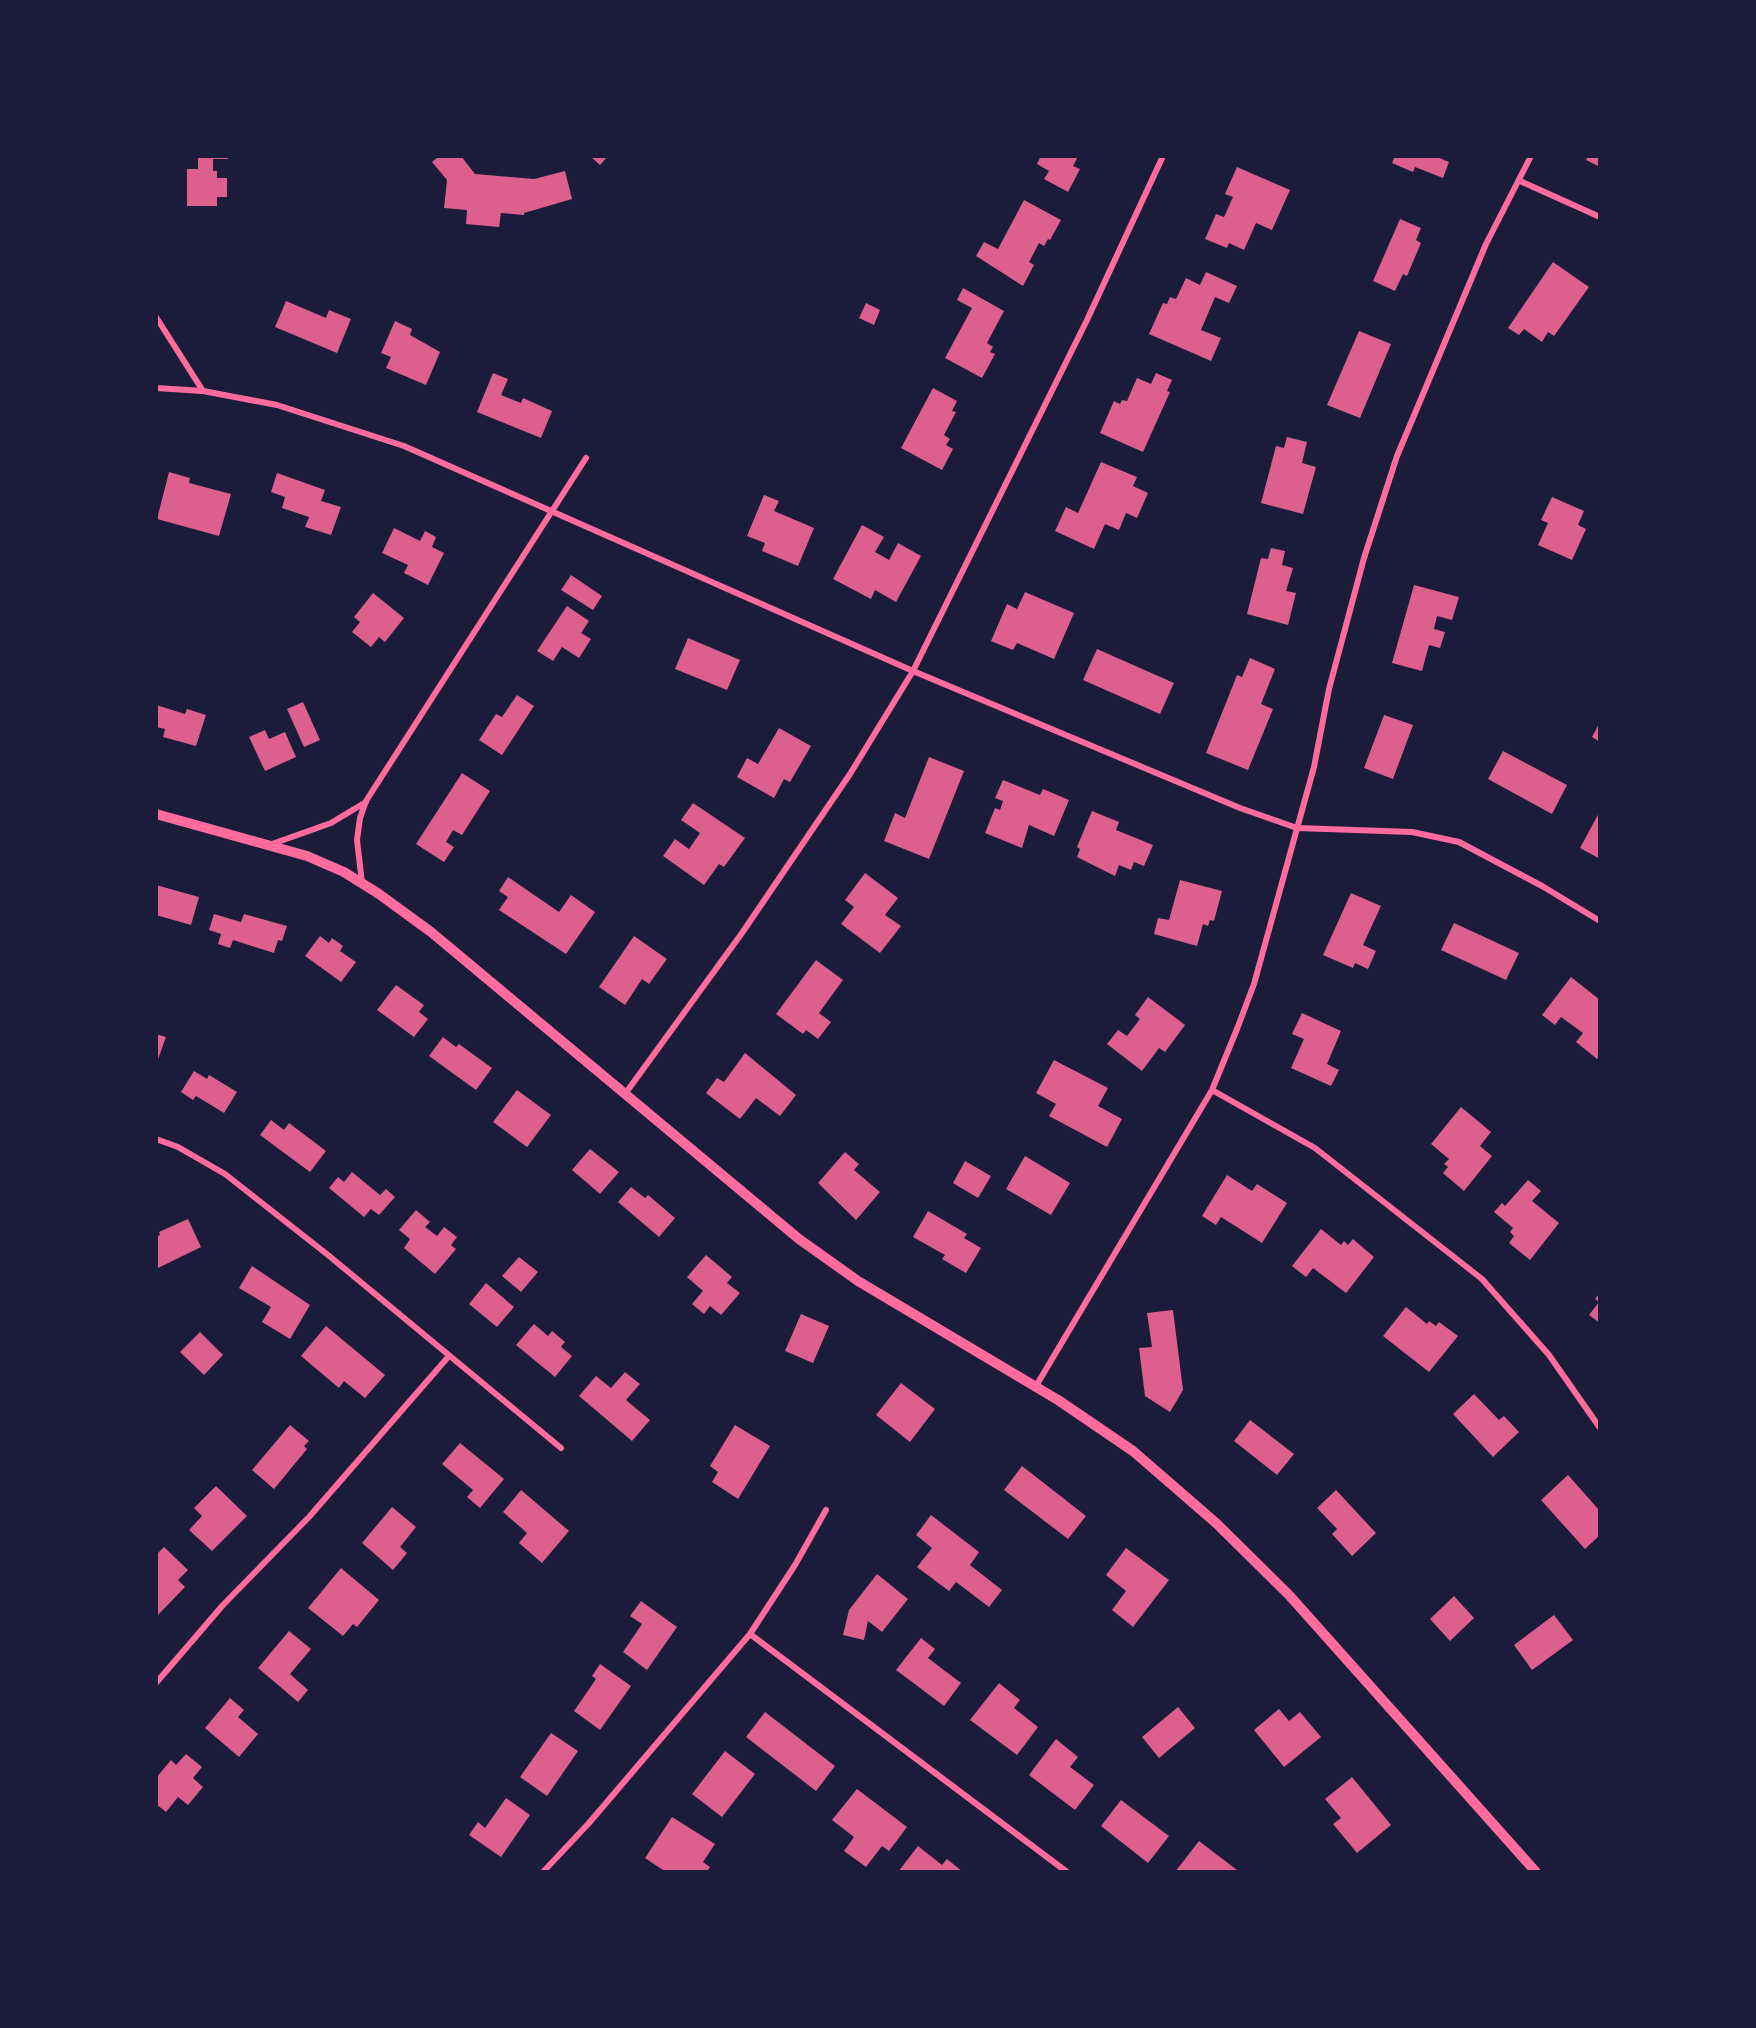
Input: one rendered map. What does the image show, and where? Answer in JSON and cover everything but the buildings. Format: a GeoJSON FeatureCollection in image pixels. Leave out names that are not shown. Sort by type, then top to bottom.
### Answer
{"type":"FeatureCollection","features":[{"type":"Feature","properties":{"kind":"street"},"geometry":{"type":"LineString","coordinates":[[625,1094],[742,933],[850,774],[913,671],[1087,320],[1163,156]]}},
{"type":"Feature","properties":{"kind":"street"},"geometry":{"type":"LineString","coordinates":[[1036,1386],[1212,1090],[1254,984],[1314,767],[1329,689],[1364,558],[1397,456],[1486,244],[1531,156]]}},
{"type":"Feature","properties":{"kind":"street"},"geometry":{"type":"LineString","coordinates":[[1520,181],[1600,217]]}},
{"type":"Feature","properties":{"kind":"street"},"geometry":{"type":"LineString","coordinates":[[156,317],[203,391]]}},
{"type":"Feature","properties":{"kind":"street"},"geometry":{"type":"LineString","coordinates":[[156,388],[203,391],[277,405],[404,446],[913,671],[1240,808],[1297,828],[1412,832],[1459,842],[1542,886],[1600,921]]}},
{"type":"Feature","properties":{"kind":"street"},"geometry":{"type":"LineString","coordinates":[[362,883],[357,834],[366,801],[586,458]]}},
{"type":"Feature","properties":{"kind":"street"},"geometry":{"type":"LineString","coordinates":[[271,845],[331,823],[366,801]]}},
{"type":"Feature","properties":{"kind":"street"},"geometry":{"type":"LineString","coordinates":[[156,814],[307,856],[362,883],[431,932],[749,1200],[828,1261],[1036,1386],[1133,1451],[1250,1556],[1316,1625],[1536,1872]]}},
{"type":"Feature","properties":{"kind":"street"},"geometry":{"type":"LineString","coordinates":[[1212,1090],[1315,1148],[1482,1279],[1549,1355],[1600,1428]]}},
{"type":"Feature","properties":{"kind":"street"},"geometry":{"type":"LineString","coordinates":[[156,1139],[178,1148],[225,1174],[328,1255],[561,1448]]}},
{"type":"Feature","properties":{"kind":"street"},"geometry":{"type":"LineString","coordinates":[[156,1683],[223,1605],[309,1517],[449,1356]]}},
{"type":"Feature","properties":{"kind":"street"},"geometry":{"type":"LineString","coordinates":[[543,1872],[589,1823],[750,1634],[795,1565],[826,1510]]}},
{"type":"Feature","properties":{"kind":"street"},"geometry":{"type":"LineString","coordinates":[[750,1634],[1067,1872]]}}]}
